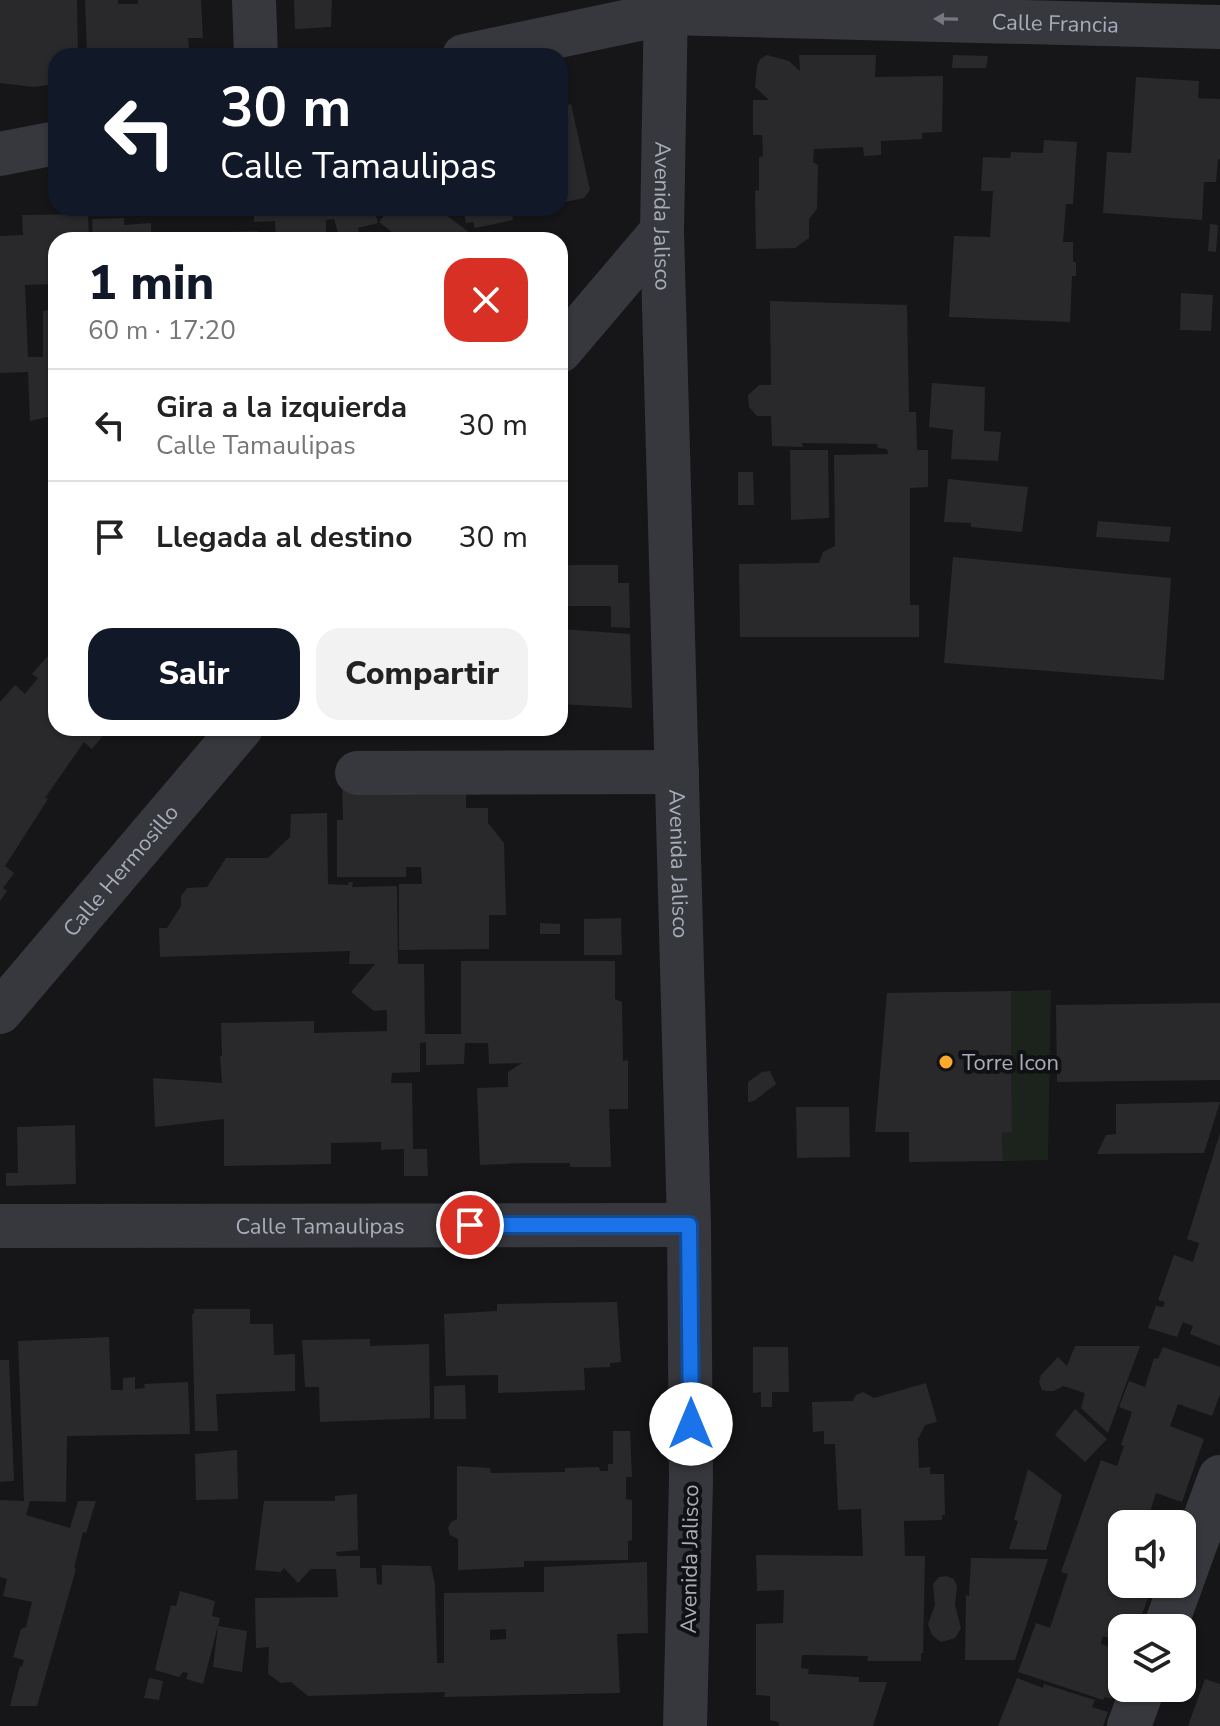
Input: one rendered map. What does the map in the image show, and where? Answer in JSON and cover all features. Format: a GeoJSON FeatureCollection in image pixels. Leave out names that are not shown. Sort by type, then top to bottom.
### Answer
{"type":"FeatureCollection","features":[{"type":"Feature","properties":{"kind":"street"},"geometry":{"type":"LineString","coordinates":[[254,0],[256,48]]}},
{"type":"Feature","properties":{"kind":"street","name":"Calle Francia"},"geometry":{"type":"LineString","coordinates":[[496,48],[666,6],[1204,17]]}},
{"type":"Feature","properties":{"kind":"street","name":"Avenida Jalisco"},"geometry":{"type":"LineString","coordinates":[[666,6],[662,231],[689,1225],[691,1481],[685,1726]]}},
{"type":"Feature","properties":{"kind":"street"},"geometry":{"type":"LineString","coordinates":[[0,154],[48,145]]}},
{"type":"Feature","properties":{"kind":"street"},"geometry":{"type":"LineString","coordinates":[[568,342],[662,231]]}},
{"type":"Feature","properties":{"kind":"street","name":"Calle Hermosillo"},"geometry":{"type":"LineString","coordinates":[[0,1012],[234,736]]}},
{"type":"Feature","properties":{"kind":"street"},"geometry":{"type":"LineString","coordinates":[[357,773],[677,772]]}},
{"type":"Feature","properties":{"kind":"street","name":"Calle Tamaulipas"},"geometry":{"type":"LineString","coordinates":[[0,1226],[689,1225]]}},
{"type":"Feature","properties":{"kind":"street"},"geometry":{"type":"LineString","coordinates":[[1196,1544],[1220,1477]]}},
{"type":"Feature","properties":{"kind":"street"},"geometry":{"type":"LineString","coordinates":[[1129,1726],[1138,1702]]}},
{"type":"Feature","properties":{"kind":"shaded area"},"geometry":{"type":"Polygon","coordinates":[[[1051,990],[1048,1160],[1003,1161],[1002,1133],[1012,1131],[1011,991],[1051,990]]]}},
{"type":"Feature","properties":{"kind":"building"},"geometry":{"type":"Polygon","coordinates":[[[0,0],[77,0],[78,48],[48,48],[48,85],[34,87],[0,83],[0,0]]]}},
{"type":"Feature","properties":{"kind":"building"},"geometry":{"type":"Polygon","coordinates":[[[85,0],[118,0],[118,4],[138,4],[138,0],[201,0],[203,38],[188,38],[189,48],[87,48],[85,0]]]}},
{"type":"Feature","properties":{"kind":"building"},"geometry":{"type":"Polygon","coordinates":[[[294,0],[332,0],[331,27],[295,29],[294,0]]]}},
{"type":"Feature","properties":{"kind":"building"},"geometry":{"type":"Polygon","coordinates":[[[767,55],[789,61],[800,71],[799,55],[876,55],[875,77],[943,76],[942,132],[922,133],[922,139],[881,141],[881,155],[864,156],[863,147],[814,149],[813,162],[818,165],[817,209],[809,219],[809,238],[795,248],[756,249],[755,191],[759,190],[759,157],[763,156],[762,135],[753,135],[753,100],[769,100],[755,87],[757,66],[760,59],[767,55]]]}},
{"type":"Feature","properties":{"kind":"building"},"geometry":{"type":"Polygon","coordinates":[[[953,55],[988,56],[986,68],[952,68],[953,55]]]}},
{"type":"Feature","properties":{"kind":"building"},"geometry":{"type":"Polygon","coordinates":[[[1136,77],[1199,81],[1198,98],[1220,99],[1220,159],[1216,182],[1204,182],[1202,220],[1103,213],[1107,152],[1131,153],[1136,77]]]}},
{"type":"Feature","properties":{"kind":"building"},"geometry":{"type":"Polygon","coordinates":[[[571,104],[590,190],[584,198],[568,201],[568,105],[571,104]]]}},
{"type":"Feature","properties":{"kind":"building"},"geometry":{"type":"Polygon","coordinates":[[[1044,140],[1077,142],[1073,204],[1066,204],[1063,242],[1073,242],[1073,262],[1076,262],[1076,276],[1072,276],[1070,322],[949,317],[954,236],[990,237],[993,191],[981,191],[983,157],[1010,158],[1011,152],[1043,153],[1044,140]]]}},
{"type":"Feature","properties":{"kind":"building"},"geometry":{"type":"Polygon","coordinates":[[[22,215],[88,216],[89,232],[48,232],[48,284],[25,285],[28,357],[43,357],[43,311],[48,310],[48,417],[30,421],[28,372],[0,373],[0,236],[23,235],[22,215]]]}},
{"type":"Feature","properties":{"kind":"building"},"geometry":{"type":"Polygon","coordinates":[[[254,216],[376,216],[378,223],[358,228],[359,232],[338,232],[334,219],[326,220],[326,232],[276,232],[275,221],[254,222],[254,216]]]}},
{"type":"Feature","properties":{"kind":"building"},"geometry":{"type":"Polygon","coordinates":[[[384,216],[448,216],[469,232],[392,232],[379,222],[384,216]]]}},
{"type":"Feature","properties":{"kind":"building"},"geometry":{"type":"Polygon","coordinates":[[[465,216],[512,216],[513,220],[475,228],[473,222],[466,223],[465,216]]]}},
{"type":"Feature","properties":{"kind":"building"},"geometry":{"type":"Polygon","coordinates":[[[124,218],[124,225],[151,223],[151,232],[93,232],[92,219],[124,218]]]}},
{"type":"Feature","properties":{"kind":"building"},"geometry":{"type":"Polygon","coordinates":[[[1210,224],[1218,225],[1216,252],[1208,251],[1210,224]]]}},
{"type":"Feature","properties":{"kind":"building"},"geometry":{"type":"Polygon","coordinates":[[[1181,293],[1213,295],[1211,331],[1180,330],[1181,293]]]}},
{"type":"Feature","properties":{"kind":"building"},"geometry":{"type":"Polygon","coordinates":[[[770,301],[907,305],[909,412],[916,412],[917,450],[928,450],[928,487],[910,488],[910,605],[919,605],[919,637],[740,637],[739,564],[819,563],[823,552],[835,546],[834,455],[888,454],[887,449],[878,448],[877,444],[802,443],[803,447],[772,446],[771,416],[757,416],[749,407],[748,395],[759,385],[771,385],[770,301]]]}},
{"type":"Feature","properties":{"kind":"building"},"geometry":{"type":"Polygon","coordinates":[[[932,383],[985,387],[984,431],[1001,432],[998,461],[951,459],[953,430],[929,427],[932,383]]]}},
{"type":"Feature","properties":{"kind":"building"},"geometry":{"type":"Polygon","coordinates":[[[790,450],[828,450],[829,518],[791,520],[790,450]]]}},
{"type":"Feature","properties":{"kind":"building"},"geometry":{"type":"Polygon","coordinates":[[[738,472],[753,472],[754,505],[738,505],[738,472]]]}},
{"type":"Feature","properties":{"kind":"building"},"geometry":{"type":"Polygon","coordinates":[[[948,479],[1028,487],[1022,532],[971,527],[971,523],[944,522],[948,479]]]}},
{"type":"Feature","properties":{"kind":"building"},"geometry":{"type":"Polygon","coordinates":[[[1098,521],[1171,527],[1169,542],[1096,537],[1098,521]]]}},
{"type":"Feature","properties":{"kind":"building"},"geometry":{"type":"Polygon","coordinates":[[[953,557],[1171,578],[1164,680],[944,663],[953,557]]]}},
{"type":"Feature","properties":{"kind":"building"},"geometry":{"type":"Polygon","coordinates":[[[568,565],[618,565],[618,583],[629,583],[630,628],[611,627],[611,606],[568,606],[568,565]]]}},
{"type":"Feature","properties":{"kind":"building"},"geometry":{"type":"Polygon","coordinates":[[[568,630],[630,634],[632,708],[568,704],[568,630]]]}},
{"type":"Feature","properties":{"kind":"building"},"geometry":{"type":"Polygon","coordinates":[[[48,656],[48,736],[103,736],[92,749],[84,742],[45,798],[48,799],[5,866],[14,873],[3,888],[7,891],[0,901],[0,702],[15,685],[25,694],[38,678],[32,674],[48,656]]]}},
{"type":"Feature","properties":{"kind":"building"},"geometry":{"type":"Polygon","coordinates":[[[342,775],[466,776],[466,808],[488,808],[488,823],[504,843],[506,915],[489,915],[489,949],[399,950],[399,884],[422,884],[421,867],[406,867],[406,877],[337,877],[337,820],[343,820],[342,775]]]}},
{"type":"Feature","properties":{"kind":"building"},"geometry":{"type":"Polygon","coordinates":[[[327,813],[328,884],[348,885],[353,882],[352,887],[397,886],[398,964],[424,964],[425,1034],[461,1034],[461,961],[615,961],[615,999],[622,1002],[623,1061],[628,1060],[628,1109],[609,1109],[611,1167],[570,1167],[570,1163],[480,1165],[477,1088],[508,1087],[508,1072],[522,1063],[489,1064],[488,1043],[465,1043],[464,1064],[426,1065],[426,1042],[420,1043],[420,1072],[392,1073],[391,1083],[412,1083],[413,1149],[427,1149],[428,1176],[404,1176],[404,1149],[381,1150],[381,1142],[331,1143],[331,1164],[224,1166],[224,1119],[155,1127],[153,1078],[222,1083],[221,1023],[314,1021],[314,1033],[387,1031],[387,1010],[374,1011],[351,992],[375,964],[349,964],[350,951],[160,957],[159,928],[167,928],[181,906],[181,896],[187,888],[207,887],[226,858],[268,858],[290,837],[291,814],[327,813]]]}},
{"type":"Feature","properties":{"kind":"building"},"geometry":{"type":"Polygon","coordinates":[[[621,918],[622,955],[584,955],[584,919],[621,918]]]}},
{"type":"Feature","properties":{"kind":"building"},"geometry":{"type":"Polygon","coordinates":[[[540,923],[560,924],[560,934],[540,934],[540,923]]]}},
{"type":"Feature","properties":{"kind":"building","name":"Torre Icon"},"geometry":{"type":"Polygon","coordinates":[[[1011,991],[1012,1132],[1002,1133],[1003,1161],[909,1162],[909,1132],[875,1132],[887,993],[1011,991]]]}},
{"type":"Feature","properties":{"kind":"building"},"geometry":{"type":"Polygon","coordinates":[[[1220,1003],[1220,1080],[1057,1082],[1056,1005],[1220,1003]]]}},
{"type":"Feature","properties":{"kind":"building"},"geometry":{"type":"Polygon","coordinates":[[[770,1071],[776,1084],[754,1101],[748,1102],[748,1082],[762,1072],[770,1071]]]}},
{"type":"Feature","properties":{"kind":"building"},"geometry":{"type":"Polygon","coordinates":[[[1220,1102],[1204,1153],[1097,1154],[1106,1135],[1116,1134],[1116,1104],[1220,1102]]]}},
{"type":"Feature","properties":{"kind":"building"},"geometry":{"type":"Polygon","coordinates":[[[796,1107],[849,1107],[850,1157],[797,1158],[796,1107]]]}},
{"type":"Feature","properties":{"kind":"building"},"geometry":{"type":"Polygon","coordinates":[[[75,1125],[76,1184],[6,1186],[6,1173],[18,1173],[17,1127],[75,1125]]]}},
{"type":"Feature","properties":{"kind":"building"},"geometry":{"type":"Polygon","coordinates":[[[1220,1133],[1220,1346],[1190,1334],[1193,1326],[1183,1322],[1177,1337],[1148,1328],[1156,1306],[1163,1307],[1165,1302],[1158,1300],[1174,1255],[1193,1262],[1199,1243],[1187,1239],[1220,1133]]]}},
{"type":"Feature","properties":{"kind":"building"},"geometry":{"type":"Polygon","coordinates":[[[617,1302],[621,1362],[610,1363],[610,1367],[584,1368],[585,1390],[498,1393],[498,1375],[446,1376],[444,1314],[497,1311],[497,1304],[617,1302]]]}},
{"type":"Feature","properties":{"kind":"building"},"geometry":{"type":"Polygon","coordinates":[[[194,1309],[250,1309],[250,1324],[273,1324],[274,1355],[295,1354],[295,1391],[216,1394],[218,1431],[195,1431],[194,1309]]]}},
{"type":"Feature","properties":{"kind":"building"},"geometry":{"type":"Polygon","coordinates":[[[109,1337],[111,1390],[123,1390],[123,1378],[135,1377],[135,1389],[145,1388],[144,1384],[188,1382],[190,1434],[67,1436],[66,1502],[30,1501],[26,1515],[70,1528],[78,1501],[96,1501],[86,1533],[83,1532],[76,1569],[37,1706],[10,1706],[24,1660],[13,1657],[21,1629],[26,1627],[32,1602],[3,1596],[7,1579],[0,1577],[0,1500],[24,1501],[18,1341],[109,1337]]]}},
{"type":"Feature","properties":{"kind":"building"},"geometry":{"type":"Polygon","coordinates":[[[370,1339],[370,1346],[429,1344],[430,1418],[320,1422],[319,1387],[305,1387],[302,1340],[370,1339]]]}},
{"type":"Feature","properties":{"kind":"building"},"geometry":{"type":"Polygon","coordinates":[[[1075,1346],[1140,1346],[1108,1433],[1081,1408],[1085,1393],[1063,1386],[1054,1391],[1042,1390],[1039,1382],[1041,1375],[1058,1357],[1067,1366],[1075,1346]]]}},
{"type":"Feature","properties":{"kind":"building"},"geometry":{"type":"Polygon","coordinates":[[[753,1347],[788,1347],[789,1392],[772,1392],[772,1407],[761,1407],[761,1392],[753,1393],[753,1347]]]}},
{"type":"Feature","properties":{"kind":"building"},"geometry":{"type":"Polygon","coordinates":[[[1163,1347],[1220,1367],[1220,1394],[1212,1416],[1178,1404],[1170,1426],[1204,1439],[1182,1502],[1156,1493],[1151,1510],[1108,1510],[1108,1598],[1148,1598],[1142,1614],[1108,1614],[1108,1638],[1103,1636],[1101,1644],[1108,1647],[1108,1698],[1103,1700],[1018,1672],[1036,1623],[1050,1628],[1068,1574],[1061,1572],[1101,1460],[1117,1466],[1132,1412],[1119,1407],[1129,1381],[1145,1387],[1154,1358],[1158,1359],[1163,1347]]]}},
{"type":"Feature","properties":{"kind":"building"},"geometry":{"type":"Polygon","coordinates":[[[0,1360],[9,1360],[14,1481],[0,1482],[0,1360]]]}},
{"type":"Feature","properties":{"kind":"building"},"geometry":{"type":"Polygon","coordinates":[[[926,1383],[937,1422],[925,1425],[918,1439],[919,1468],[930,1467],[930,1474],[944,1474],[945,1515],[942,1515],[942,1520],[904,1521],[905,1556],[925,1556],[921,1661],[867,1661],[868,1656],[802,1655],[801,1668],[809,1669],[808,1674],[859,1677],[859,1682],[887,1682],[873,1726],[779,1726],[779,1722],[770,1720],[770,1696],[756,1695],[756,1624],[783,1623],[784,1590],[757,1591],[756,1555],[863,1556],[861,1509],[838,1510],[835,1444],[824,1444],[824,1431],[813,1432],[812,1402],[853,1401],[856,1395],[863,1392],[874,1398],[926,1383]]]}},
{"type":"Feature","properties":{"kind":"building"},"geometry":{"type":"Polygon","coordinates":[[[465,1385],[466,1419],[434,1419],[434,1386],[465,1385]]]}},
{"type":"Feature","properties":{"kind":"building"},"geometry":{"type":"Polygon","coordinates":[[[1075,1409],[1107,1439],[1085,1462],[1055,1435],[1075,1409]]]}},
{"type":"Feature","properties":{"kind":"building"},"geometry":{"type":"Polygon","coordinates":[[[613,1431],[630,1431],[632,1477],[626,1477],[626,1499],[632,1500],[632,1540],[628,1541],[628,1560],[524,1561],[524,1567],[458,1570],[458,1539],[450,1535],[448,1528],[457,1519],[457,1466],[490,1468],[491,1473],[565,1472],[565,1468],[599,1467],[600,1471],[608,1471],[608,1464],[613,1464],[613,1431]]]}},
{"type":"Feature","properties":{"kind":"building"},"geometry":{"type":"Polygon","coordinates":[[[237,1450],[238,1499],[196,1500],[195,1454],[237,1450]]]}},
{"type":"Feature","properties":{"kind":"building"},"geometry":{"type":"Polygon","coordinates":[[[1028,1469],[1062,1495],[1046,1550],[1009,1549],[1028,1469]]]}},
{"type":"Feature","properties":{"kind":"building"},"geometry":{"type":"Polygon","coordinates":[[[357,1494],[358,1550],[336,1552],[337,1556],[360,1556],[360,1568],[376,1568],[377,1584],[382,1585],[382,1565],[431,1566],[435,1584],[437,1663],[444,1663],[444,1593],[544,1592],[544,1567],[647,1562],[648,1633],[617,1634],[620,1693],[444,1697],[445,1692],[308,1696],[291,1682],[281,1683],[268,1674],[269,1647],[256,1648],[255,1598],[338,1597],[336,1569],[311,1569],[298,1583],[284,1568],[281,1572],[255,1570],[264,1501],[335,1501],[335,1496],[357,1494]],[[506,1629],[490,1630],[490,1640],[506,1639],[506,1629]]]}},
{"type":"Feature","properties":{"kind":"building"},"geometry":{"type":"Polygon","coordinates":[[[971,1558],[1048,1559],[1015,1660],[965,1660],[966,1595],[969,1596],[971,1558]]]}},
{"type":"Feature","properties":{"kind":"building"},"geometry":{"type":"Polygon","coordinates":[[[939,1577],[954,1579],[957,1586],[955,1605],[961,1628],[955,1638],[941,1642],[932,1635],[928,1624],[935,1605],[933,1584],[939,1577]]]}},
{"type":"Feature","properties":{"kind":"building"},"geometry":{"type":"Polygon","coordinates":[[[180,1591],[215,1601],[212,1616],[220,1618],[203,1684],[186,1679],[188,1673],[183,1672],[179,1677],[155,1670],[171,1605],[176,1606],[180,1591]]]}},
{"type":"Feature","properties":{"kind":"building"},"geometry":{"type":"Polygon","coordinates":[[[218,1626],[247,1631],[242,1672],[213,1667],[218,1626]]]}},
{"type":"Feature","properties":{"kind":"building"},"geometry":{"type":"Polygon","coordinates":[[[149,1678],[163,1681],[159,1700],[144,1698],[149,1678]]]}},
{"type":"Feature","properties":{"kind":"building"},"geometry":{"type":"Polygon","coordinates":[[[1017,1678],[1043,1688],[1044,1684],[1095,1700],[1092,1707],[1108,1712],[1103,1726],[998,1726],[1017,1678]]]}},
{"type":"Feature","properties":{"kind":"building"},"geometry":{"type":"Polygon","coordinates":[[[1205,1679],[1220,1684],[1220,1726],[1188,1726],[1205,1679]]]}},
{"type":"Feature","properties":{"kind":"place","name":"Torre Icon"},"geometry":{"type":"Point","coordinates":[946,1062]}},
{"type":"Feature","properties":{"kind":"route"},"geometry":{"type":"LineString","coordinates":[[470,1225],[689,1225],[691,1424]]}}]}
